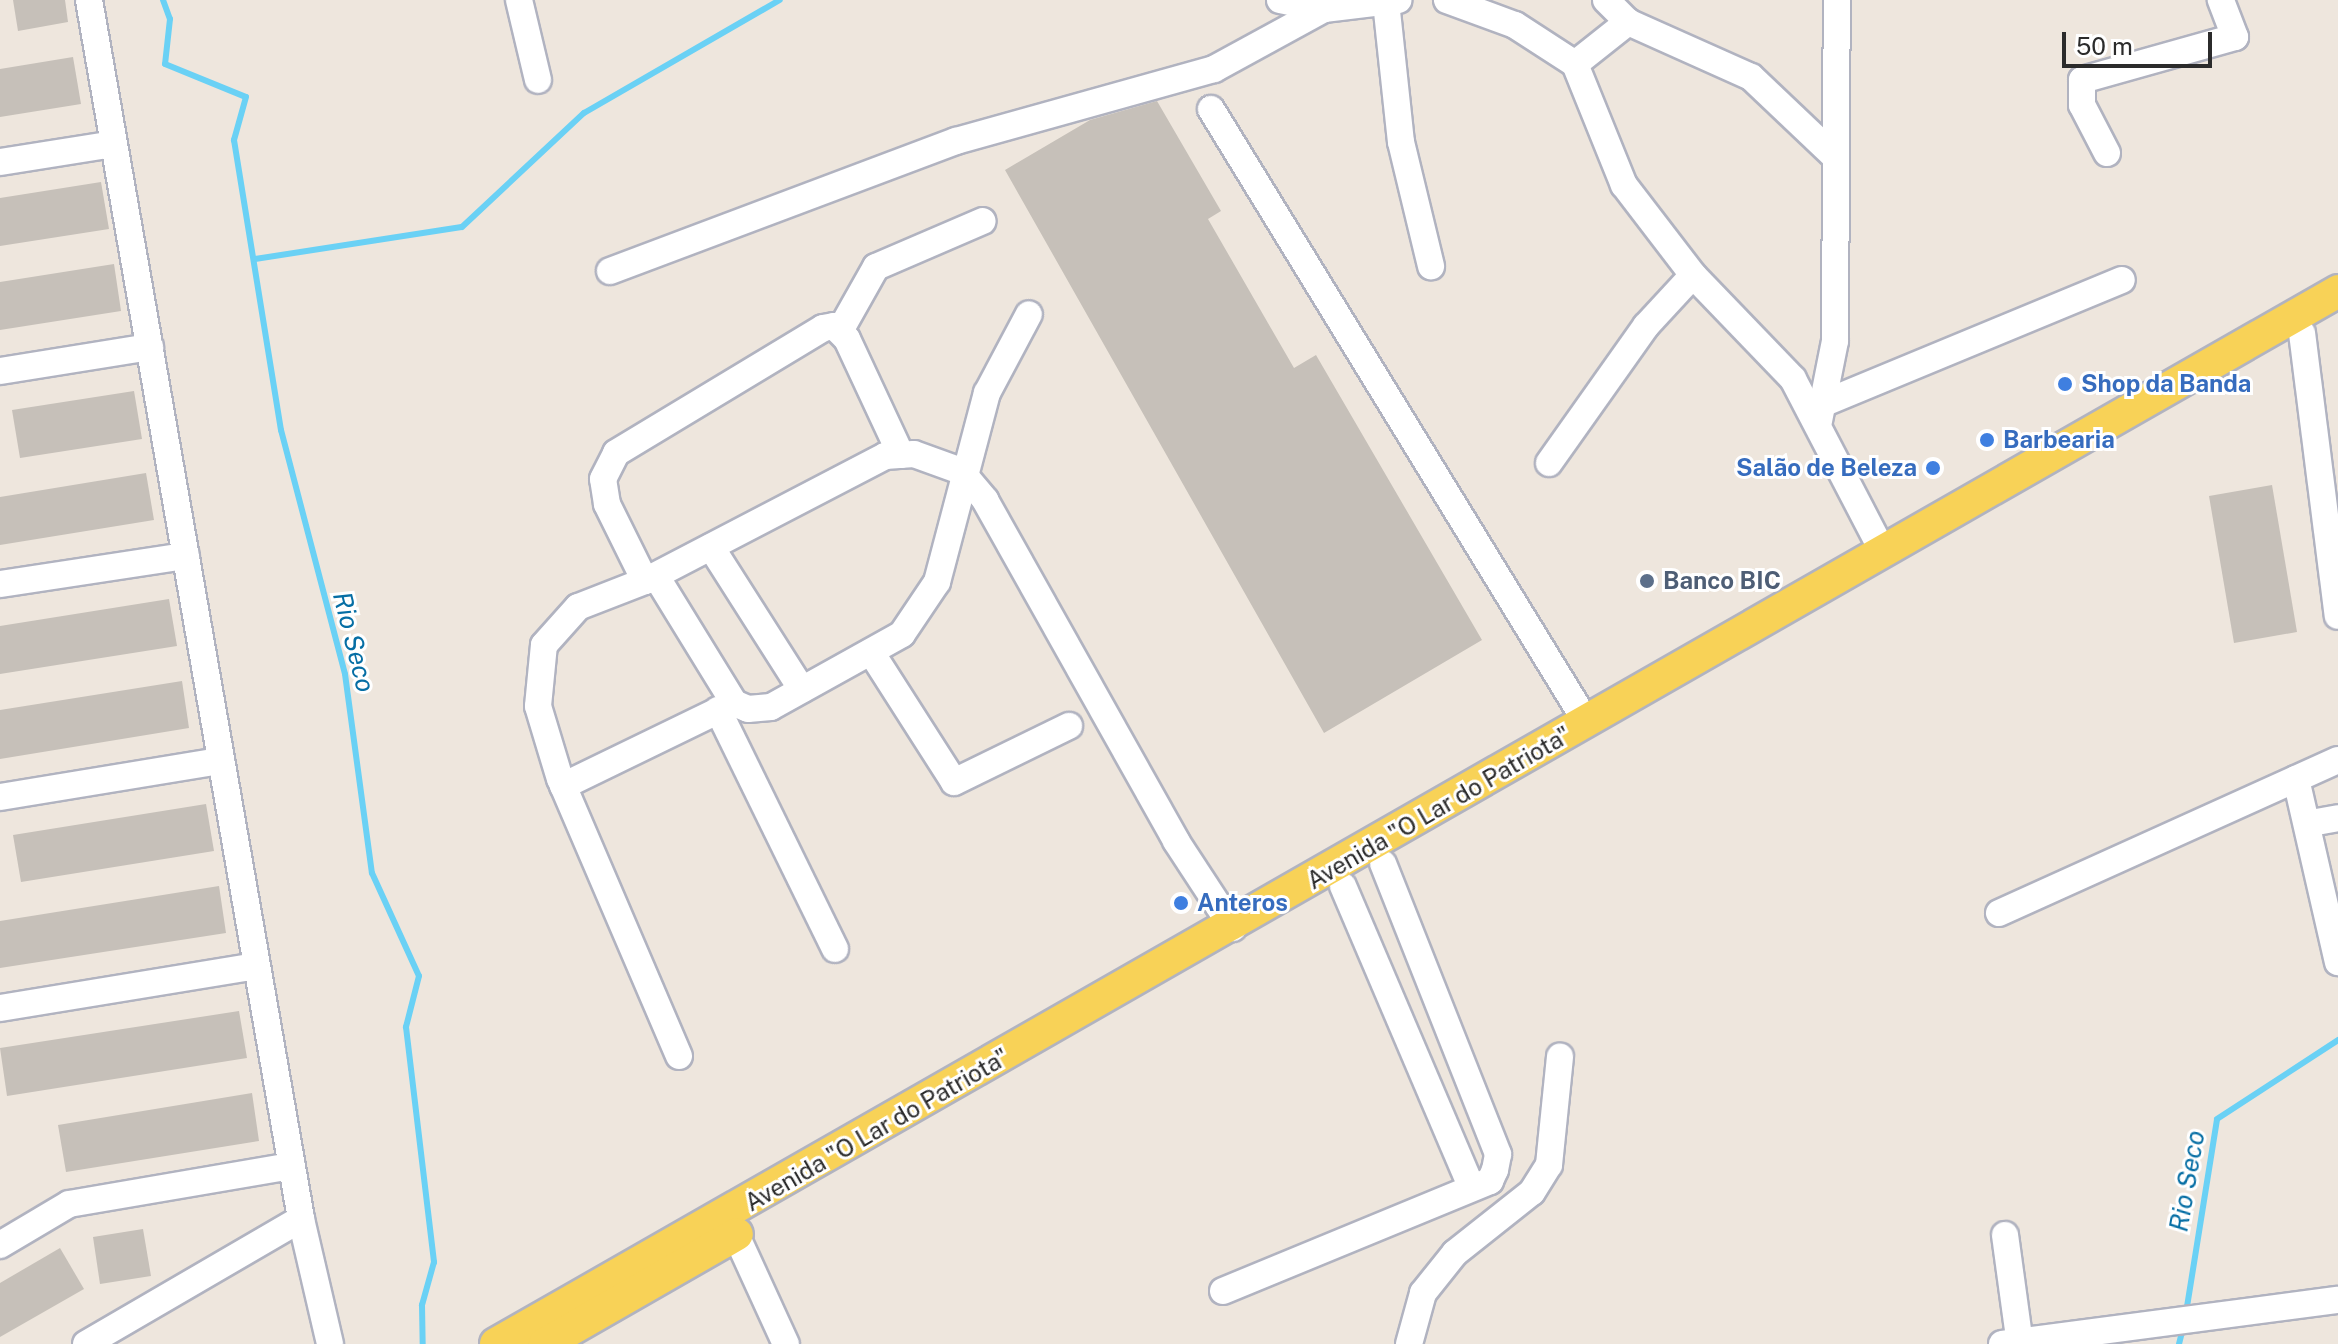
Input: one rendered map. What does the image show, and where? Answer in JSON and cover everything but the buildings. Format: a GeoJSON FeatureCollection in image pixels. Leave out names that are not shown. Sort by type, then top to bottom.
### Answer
{"type":"FeatureCollection","features":[{"type":"Feature","properties":{"kind":"main road","name":"Avenida \"O Lar do Patriota\""},"geometry":{"type":"LineString","coordinates":[[496,1344],[1233,928],[2338,291]]}},
{"type":"Feature","properties":{"kind":"main road","name":"Avenida \"O Lar do Patriota\""},"geometry":{"type":"LineString","coordinates":[[545,1344],[2338,313]]}},
{"type":"Feature","properties":{"kind":"street"},"geometry":{"type":"LineString","coordinates":[[89,0],[301,1219],[330,1344]]}},
{"type":"Feature","properties":{"kind":"street"},"geometry":{"type":"LineString","coordinates":[[519,0],[538,80]]}},
{"type":"Feature","properties":{"kind":"street"},"geometry":{"type":"LineString","coordinates":[[1280,0],[1324,9],[1392,1],[1401,142],[1431,266]]}},
{"type":"Feature","properties":{"kind":"street"},"geometry":{"type":"LineString","coordinates":[[1447,0],[1515,25],[1575,64],[1624,185],[1693,275],[1823,411],[1883,552]]}},
{"type":"Feature","properties":{"kind":"street"},"geometry":{"type":"LineString","coordinates":[[1606,0],[1628,22],[1751,77],[1832,154]]}},
{"type":"Feature","properties":{"kind":"street"},"geometry":{"type":"LineString","coordinates":[[1823,411],[1835,341],[1832,154],[1837,0]]}},
{"type":"Feature","properties":{"kind":"street"},"geometry":{"type":"LineString","coordinates":[[2107,153],[2082,105],[2082,80],[2235,37],[2221,0]]}},
{"type":"Feature","properties":{"kind":"street"},"geometry":{"type":"LineString","coordinates":[[610,271],[956,141],[1214,69],[1324,9]]}},
{"type":"Feature","properties":{"kind":"street"},"geometry":{"type":"LineString","coordinates":[[1575,64],[1628,22]]}},
{"type":"Feature","properties":{"kind":"street"},"geometry":{"type":"LineString","coordinates":[[1211,109],[1587,723]]}},
{"type":"Feature","properties":{"kind":"street"},"geometry":{"type":"LineString","coordinates":[[0,162],[114,144]]}},
{"type":"Feature","properties":{"kind":"street"},"geometry":{"type":"LineString","coordinates":[[841,329],[876,267],[983,221]]}},
{"type":"Feature","properties":{"kind":"street"},"geometry":{"type":"LineString","coordinates":[[1549,463],[1646,326],[1693,275]]}},
{"type":"Feature","properties":{"kind":"street"},"geometry":{"type":"LineString","coordinates":[[1823,411],[2122,280]]}},
{"type":"Feature","properties":{"kind":"street"},"geometry":{"type":"LineString","coordinates":[[563,786],[726,706],[771,707],[902,634],[926,607],[961,471],[987,393],[1029,314]]}},
{"type":"Feature","properties":{"kind":"street"},"geometry":{"type":"LineString","coordinates":[[835,949],[726,706],[607,504],[603,479],[616,453],[823,328],[841,329]]}},
{"type":"Feature","properties":{"kind":"street"},"geometry":{"type":"LineString","coordinates":[[841,329],[901,455]]}},
{"type":"Feature","properties":{"kind":"street"},"geometry":{"type":"LineString","coordinates":[[2302,333],[2338,616]]}},
{"type":"Feature","properties":{"kind":"street"},"geometry":{"type":"LineString","coordinates":[[0,371],[150,347]]}},
{"type":"Feature","properties":{"kind":"street"},"geometry":{"type":"LineString","coordinates":[[679,1056],[563,786],[538,706],[544,645],[578,607],[651,579],[885,456],[901,455],[961,471],[985,500],[1176,841],[1233,928]]}},
{"type":"Feature","properties":{"kind":"street"},"geometry":{"type":"LineString","coordinates":[[711,547],[802,690]]}},
{"type":"Feature","properties":{"kind":"street"},"geometry":{"type":"LineString","coordinates":[[0,584],[186,556]]}},
{"type":"Feature","properties":{"kind":"street"},"geometry":{"type":"LineString","coordinates":[[871,652],[954,782],[1069,726]]}},
{"type":"Feature","properties":{"kind":"street"},"geometry":{"type":"LineString","coordinates":[[1999,913],[2338,760]]}},
{"type":"Feature","properties":{"kind":"street"},"geometry":{"type":"LineString","coordinates":[[0,797],[221,761]]}},
{"type":"Feature","properties":{"kind":"street"},"geometry":{"type":"LineString","coordinates":[[2296,779],[2311,823],[2338,962]]}},
{"type":"Feature","properties":{"kind":"street"},"geometry":{"type":"LineString","coordinates":[[2311,823],[2338,818]]}},
{"type":"Feature","properties":{"kind":"street"},"geometry":{"type":"LineString","coordinates":[[1223,1291],[1490,1181],[1498,1154],[1383,864]]}},
{"type":"Feature","properties":{"kind":"street"},"geometry":{"type":"LineString","coordinates":[[1343,886],[1472,1188]]}},
{"type":"Feature","properties":{"kind":"street"},"geometry":{"type":"LineString","coordinates":[[0,1008],[257,966]]}},
{"type":"Feature","properties":{"kind":"street"},"geometry":{"type":"LineString","coordinates":[[1409,1344],[1423,1293],[1455,1253],[1532,1192],[1549,1165],[1560,1057]]}},
{"type":"Feature","properties":{"kind":"street"},"geometry":{"type":"LineString","coordinates":[[0,1245],[69,1204],[292,1166]]}},
{"type":"Feature","properties":{"kind":"street"},"geometry":{"type":"LineString","coordinates":[[86,1344],[301,1219]]}},
{"type":"Feature","properties":{"kind":"street"},"geometry":{"type":"LineString","coordinates":[[736,1235],[786,1344]]}},
{"type":"Feature","properties":{"kind":"street"},"geometry":{"type":"LineString","coordinates":[[2005,1235],[2014,1344],[2232,1332],[2338,1300]]}},
{"type":"Feature","properties":{"kind":"waterway","name":"Rio Seco"},"geometry":{"type":"LineString","coordinates":[[163,0],[170,19],[165,64],[246,97],[234,140],[281,430],[345,674],[372,873],[419,976],[406,1027],[434,1262],[422,1305],[423,1344]]}},
{"type":"Feature","properties":{"kind":"waterway"},"geometry":{"type":"LineString","coordinates":[[255,259],[462,227],[584,113],[780,0]]}},
{"type":"Feature","properties":{"kind":"waterway","name":"Rio Seco"},"geometry":{"type":"LineString","coordinates":[[2186,1313],[2217,1119],[2338,1040]]}},
{"type":"Feature","properties":{"kind":"waterway","name":"Rio Seco"},"geometry":{"type":"LineString","coordinates":[[2179,1344],[2183,1328]]}},
{"type":"Feature","properties":{"kind":"place","name":"Shop da Banda"},"geometry":{"type":"Point","coordinates":[2065,384]}},
{"type":"Feature","properties":{"kind":"place","name":"Barbearia"},"geometry":{"type":"Point","coordinates":[1987,440]}},
{"type":"Feature","properties":{"kind":"place","name":"Salão de Beleza"},"geometry":{"type":"Point","coordinates":[1933,468]}},
{"type":"Feature","properties":{"kind":"place","name":"Banco BIC"},"geometry":{"type":"Point","coordinates":[1647,581]}},
{"type":"Feature","properties":{"kind":"place","name":"Anteros"},"geometry":{"type":"Point","coordinates":[1181,903]}}]}
